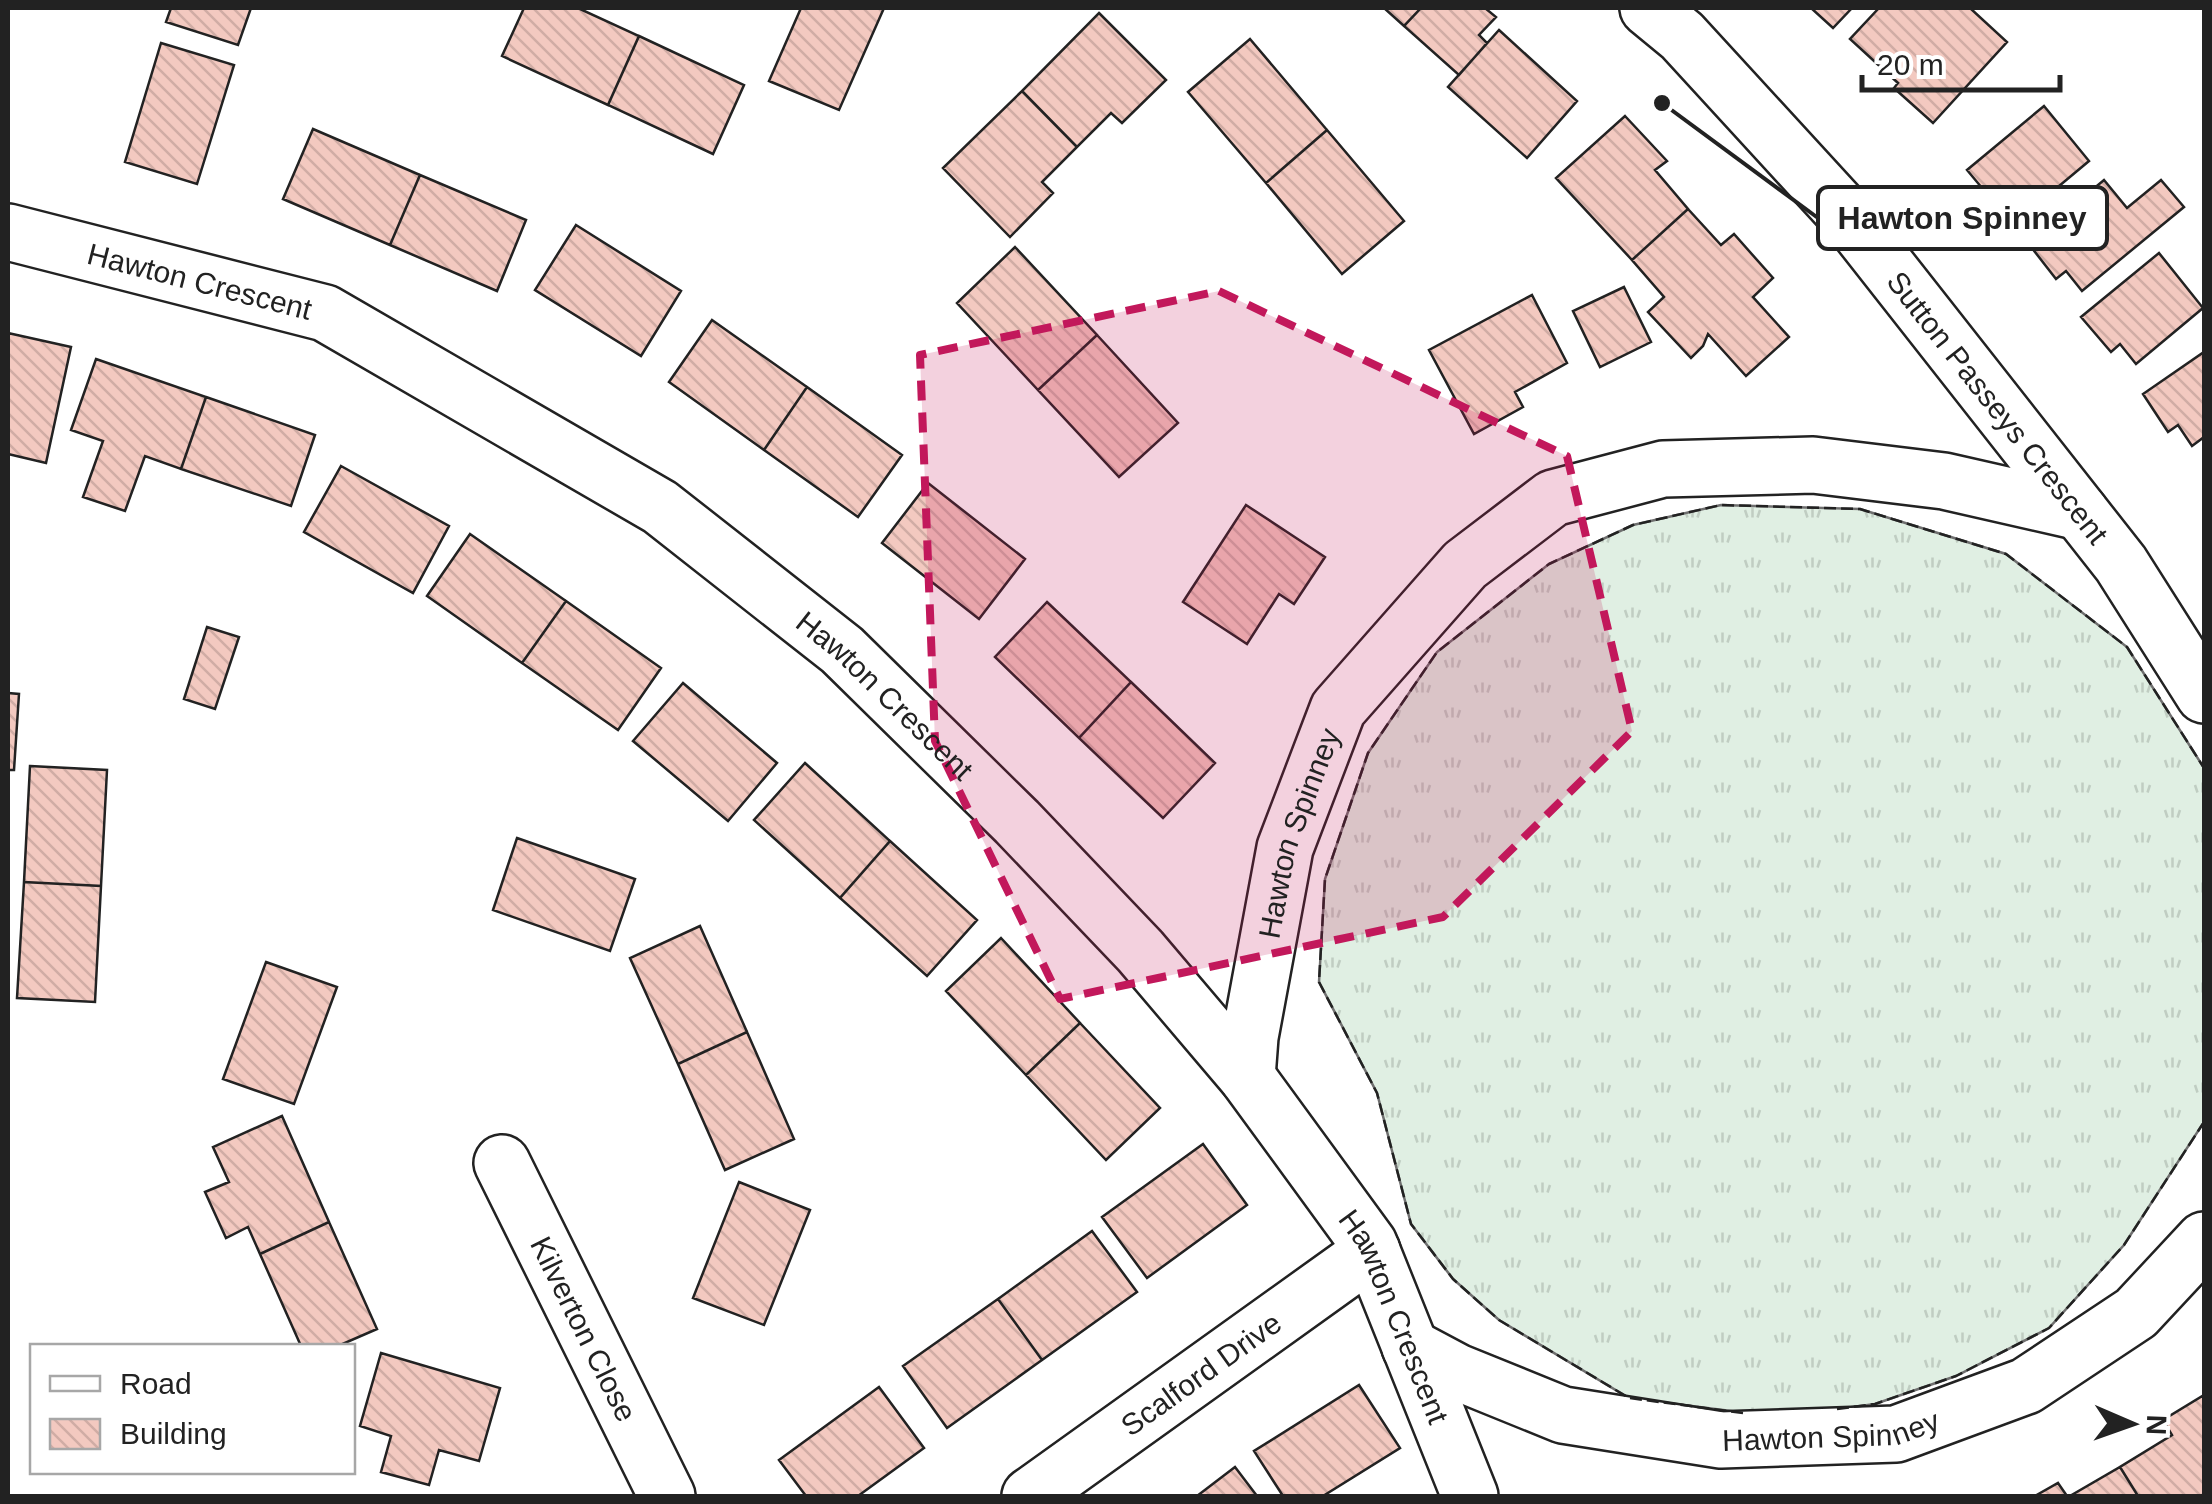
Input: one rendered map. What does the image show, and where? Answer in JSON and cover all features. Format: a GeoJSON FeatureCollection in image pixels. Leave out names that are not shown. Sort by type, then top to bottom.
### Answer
{"type":"FeatureCollection","features":[{"type":"Feature","properties":{"kind":"street","name":"Sutton Passeys Crescent"},"geometry":{"type":"LineString","coordinates":[[1648,8],[1682,36],[1849,218],[2121,564],[2204,694]]}},
{"type":"Feature","properties":{"kind":"street","name":"Hawton Crescent"},"geometry":{"type":"LineString","coordinates":[[8,232],[325,314],[660,507],[842,650],[1017,822],[1112,922],[1247,1076],[1372,1251],[1470,1496]]}},
{"type":"Feature","properties":{"kind":"street","name":"Hawton Spinney"},"geometry":{"type":"LineString","coordinates":[[1247,1076],[1250,1036],[1285,848],[1338,708],[1465,566],[1553,498],[1663,469],[1813,465],[1944,482],[2080,512]]}},
{"type":"Feature","properties":{"kind":"street","name":"Kilverton Close"},"geometry":{"type":"LineString","coordinates":[[502,1163],[668,1496]]}},
{"type":"Feature","properties":{"kind":"street","name":"Hawton Spinney"},"geometry":{"type":"LineString","coordinates":[[1410,1347],[1456,1372],[1563,1415],[1720,1440],[1896,1434],[2026,1386],[2136,1313],[2204,1240]]}},
{"type":"Feature","properties":{"kind":"street","name":"Scalford Drive"},"geometry":{"type":"LineString","coordinates":[[1030,1496],[1372,1251]]}},
{"type":"Feature","properties":{"kind":"highlighted area"},"geometry":{"type":"Polygon","coordinates":[[[1219,291],[1567,456],[1632,731],[1443,917],[1060,999],[935,741],[920,355],[1219,291]]]}},
{"type":"Feature","properties":{"kind":"green space"},"geometry":{"type":"Polygon","coordinates":[[[1721,505],[1860,509],[2006,554],[2127,647],[2204,768],[2204,1122],[2124,1245],[2049,1328],[1956,1376],[1875,1404],[1778,1417],[1629,1398],[1499,1320],[1453,1279],[1411,1224],[1377,1093],[1319,982],[1325,879],[1368,753],[1437,652],[1549,564],[1633,525],[1721,505]]]}},
{"type":"Feature","properties":{"kind":"building"},"geometry":{"type":"Polygon","coordinates":[[[171,8],[251,8],[238,45],[166,22],[171,8]]]}},
{"type":"Feature","properties":{"kind":"building"},"geometry":{"type":"Polygon","coordinates":[[[524,8],[578,8],[639,36],[608,105],[502,56],[524,8]]]}},
{"type":"Feature","properties":{"kind":"building"},"geometry":{"type":"Polygon","coordinates":[[[801,8],[884,8],[839,110],[769,81],[801,8]]]}},
{"type":"Feature","properties":{"kind":"building"},"geometry":{"type":"Polygon","coordinates":[[[1384,8],[1421,8],[1404,26],[1384,8]]]}},
{"type":"Feature","properties":{"kind":"building"},"geometry":{"type":"Polygon","coordinates":[[[1421,8],[1485,8],[1496,17],[1479,35],[1487,43],[1459,75],[1404,26],[1421,8]]]}},
{"type":"Feature","properties":{"kind":"building"},"geometry":{"type":"Polygon","coordinates":[[[1811,8],[1852,8],[1833,28],[1811,8]]]}},
{"type":"Feature","properties":{"kind":"building"},"geometry":{"type":"Polygon","coordinates":[[[1879,8],[1970,8],[2007,42],[1933,123],[1894,88],[1898,83],[1850,39],[1879,8]]]}},
{"type":"Feature","properties":{"kind":"building"},"geometry":{"type":"Polygon","coordinates":[[[1099,13],[1166,80],[1122,123],[1111,113],[1077,147],[1022,91],[1099,13]]]}},
{"type":"Feature","properties":{"kind":"building"},"geometry":{"type":"Polygon","coordinates":[[[1499,30],[1577,101],[1527,158],[1448,87],[1499,30]]]}},
{"type":"Feature","properties":{"kind":"building"},"geometry":{"type":"Polygon","coordinates":[[[639,36],[744,85],[713,154],[608,105],[639,36]]]}},
{"type":"Feature","properties":{"kind":"building"},"geometry":{"type":"Polygon","coordinates":[[[1250,39],[1327,130],[1266,183],[1188,92],[1250,39]]]}},
{"type":"Feature","properties":{"kind":"building"},"geometry":{"type":"Polygon","coordinates":[[[161,43],[234,65],[197,184],[125,162],[161,43]]]}},
{"type":"Feature","properties":{"kind":"building"},"geometry":{"type":"Polygon","coordinates":[[[1022,91],[1077,147],[1042,182],[1053,193],[1010,237],[943,168],[1022,91]]]}},
{"type":"Feature","properties":{"kind":"building"},"geometry":{"type":"Polygon","coordinates":[[[2044,106],[2089,161],[2022,217],[2006,197],[1997,206],[1967,170],[2044,106]]]}},
{"type":"Feature","properties":{"kind":"building"},"geometry":{"type":"Polygon","coordinates":[[[1625,116],[1667,161],[1655,170],[1688,209],[1632,260],[1556,178],[1625,116]]]}},
{"type":"Feature","properties":{"kind":"building"},"geometry":{"type":"Polygon","coordinates":[[[313,129],[420,175],[390,245],[283,199],[313,129]]]}},
{"type":"Feature","properties":{"kind":"building"},"geometry":{"type":"Polygon","coordinates":[[[1327,130],[1404,221],[1342,274],[1266,183],[1327,130]]]}},
{"type":"Feature","properties":{"kind":"building"},"geometry":{"type":"Polygon","coordinates":[[[420,175],[526,220],[497,291],[390,245],[420,175]]]}},
{"type":"Feature","properties":{"kind":"building"},"geometry":{"type":"Polygon","coordinates":[[[2104,180],[2127,208],[2161,180],[2184,207],[2082,291],[2066,271],[2056,279],[2028,243],[2104,180]]]}},
{"type":"Feature","properties":{"kind":"building"},"geometry":{"type":"Polygon","coordinates":[[[1688,209],[1721,245],[1734,234],[1773,278],[1753,297],[1789,337],[1746,376],[1708,334],[1691,358],[1648,312],[1664,297],[1632,260],[1688,209]]]}},
{"type":"Feature","properties":{"kind":"building"},"geometry":{"type":"Polygon","coordinates":[[[576,225],[681,291],[641,356],[535,290],[576,225]]]}},
{"type":"Feature","properties":{"kind":"building"},"geometry":{"type":"Polygon","coordinates":[[[1015,247],[1097,335],[1038,390],[957,303],[1015,247]]]}},
{"type":"Feature","properties":{"kind":"building"},"geometry":{"type":"Polygon","coordinates":[[[2159,253],[2203,308],[2136,364],[2120,344],[2111,352],[2081,317],[2159,253]]]}},
{"type":"Feature","properties":{"kind":"building"},"geometry":{"type":"Polygon","coordinates":[[[1624,287],[1651,342],[1600,367],[1573,311],[1624,287]]]}},
{"type":"Feature","properties":{"kind":"building"},"geometry":{"type":"Polygon","coordinates":[[[1532,295],[1567,363],[1515,392],[1523,407],[1474,434],[1429,350],[1532,295]]]}},
{"type":"Feature","properties":{"kind":"building"},"geometry":{"type":"Polygon","coordinates":[[[712,320],[807,387],[764,450],[669,382],[712,320]]]}},
{"type":"Feature","properties":{"kind":"building"},"geometry":{"type":"Polygon","coordinates":[[[8,333],[71,347],[46,463],[8,454],[8,333]]]}},
{"type":"Feature","properties":{"kind":"building"},"geometry":{"type":"Polygon","coordinates":[[[1097,335],[1178,423],[1119,477],[1038,390],[1097,335]]]}},
{"type":"Feature","properties":{"kind":"building"},"geometry":{"type":"Polygon","coordinates":[[[2204,352],[2204,437],[2192,446],[2178,425],[2168,432],[2143,394],[2204,352]]]}},
{"type":"Feature","properties":{"kind":"building"},"geometry":{"type":"Polygon","coordinates":[[[96,359],[206,397],[181,469],[145,456],[125,511],[83,497],[103,441],[71,430],[96,359]]]}},
{"type":"Feature","properties":{"kind":"building"},"geometry":{"type":"Polygon","coordinates":[[[807,387],[902,455],[858,517],[764,450],[807,387]]]}},
{"type":"Feature","properties":{"kind":"building"},"geometry":{"type":"Polygon","coordinates":[[[206,397],[315,435],[291,506],[181,469],[206,397]]]}},
{"type":"Feature","properties":{"kind":"building"},"geometry":{"type":"Polygon","coordinates":[[[341,466],[449,526],[413,593],[304,532],[341,466]]]}},
{"type":"Feature","properties":{"kind":"building"},"geometry":{"type":"Polygon","coordinates":[[[928,483],[1025,559],[979,619],[882,543],[928,483]]]}},
{"type":"Feature","properties":{"kind":"building"},"geometry":{"type":"Polygon","coordinates":[[[1246,505],[1325,557],[1294,604],[1279,594],[1247,644],[1183,602],[1246,505]]]}},
{"type":"Feature","properties":{"kind":"building"},"geometry":{"type":"Polygon","coordinates":[[[470,534],[566,601],[522,663],[427,596],[470,534]]]}},
{"type":"Feature","properties":{"kind":"building"},"geometry":{"type":"Polygon","coordinates":[[[566,601],[661,668],[618,730],[522,663],[566,601]]]}},
{"type":"Feature","properties":{"kind":"building"},"geometry":{"type":"Polygon","coordinates":[[[1047,602],[1131,682],[1079,738],[995,657],[1047,602]]]}},
{"type":"Feature","properties":{"kind":"building"},"geometry":{"type":"Polygon","coordinates":[[[207,627],[239,637],[215,709],[184,699],[207,627]]]}},
{"type":"Feature","properties":{"kind":"building"},"geometry":{"type":"Polygon","coordinates":[[[1131,682],[1215,763],[1163,818],[1079,738],[1131,682]]]}},
{"type":"Feature","properties":{"kind":"building"},"geometry":{"type":"Polygon","coordinates":[[[683,683],[777,763],[728,821],[633,741],[683,683]]]}},
{"type":"Feature","properties":{"kind":"building"},"geometry":{"type":"Polygon","coordinates":[[[8,693],[19,694],[14,770],[8,770],[8,693]]]}},
{"type":"Feature","properties":{"kind":"building"},"geometry":{"type":"Polygon","coordinates":[[[805,763],[890,841],[840,898],[754,820],[805,763]]]}},
{"type":"Feature","properties":{"kind":"building"},"geometry":{"type":"Polygon","coordinates":[[[30,766],[107,770],[101,886],[24,882],[30,766]]]}},
{"type":"Feature","properties":{"kind":"building"},"geometry":{"type":"Polygon","coordinates":[[[517,838],[635,879],[610,951],[493,910],[517,838]]]}},
{"type":"Feature","properties":{"kind":"building"},"geometry":{"type":"Polygon","coordinates":[[[890,841],[977,920],[927,976],[840,898],[890,841]]]}},
{"type":"Feature","properties":{"kind":"building"},"geometry":{"type":"Polygon","coordinates":[[[24,882],[101,886],[95,1002],[17,998],[24,882]]]}},
{"type":"Feature","properties":{"kind":"building"},"geometry":{"type":"Polygon","coordinates":[[[700,926],[747,1032],[678,1064],[630,958],[700,926]]]}},
{"type":"Feature","properties":{"kind":"building"},"geometry":{"type":"Polygon","coordinates":[[[1001,938],[1080,1023],[1026,1075],[946,991],[1001,938]]]}},
{"type":"Feature","properties":{"kind":"building"},"geometry":{"type":"Polygon","coordinates":[[[266,962],[337,987],[294,1104],[223,1079],[266,962]]]}},
{"type":"Feature","properties":{"kind":"building"},"geometry":{"type":"Polygon","coordinates":[[[1080,1023],[1160,1108],[1106,1160],[1026,1075],[1080,1023]]]}},
{"type":"Feature","properties":{"kind":"building"},"geometry":{"type":"Polygon","coordinates":[[[747,1032],[794,1139],[725,1170],[678,1064],[747,1032]]]}},
{"type":"Feature","properties":{"kind":"building"},"geometry":{"type":"Polygon","coordinates":[[[282,1116],[329,1222],[260,1254],[248,1227],[226,1238],[205,1192],[229,1182],[213,1147],[282,1116]]]}},
{"type":"Feature","properties":{"kind":"building"},"geometry":{"type":"Polygon","coordinates":[[[1203,1144],[1247,1205],[1147,1278],[1102,1217],[1203,1144]]]}},
{"type":"Feature","properties":{"kind":"building"},"geometry":{"type":"Polygon","coordinates":[[[739,1182],[810,1210],[764,1325],[693,1298],[739,1182]]]}},
{"type":"Feature","properties":{"kind":"building"},"geometry":{"type":"Polygon","coordinates":[[[329,1222],[377,1329],[343,1344],[300,1344],[260,1254],[329,1222]]]}},
{"type":"Feature","properties":{"kind":"building"},"geometry":{"type":"Polygon","coordinates":[[[1092,1231],[1137,1292],[1042,1360],[998,1299],[1092,1231]]]}},
{"type":"Feature","properties":{"kind":"building"},"geometry":{"type":"Polygon","coordinates":[[[998,1299],[1042,1360],[947,1428],[903,1366],[998,1299]]]}},
{"type":"Feature","properties":{"kind":"building"},"geometry":{"type":"Polygon","coordinates":[[[381,1353],[500,1388],[479,1461],[439,1450],[429,1485],[381,1472],[391,1436],[360,1426],[381,1353]]]}},
{"type":"Feature","properties":{"kind":"building"},"geometry":{"type":"Polygon","coordinates":[[[1359,1385],[1400,1448],[1323,1496],[1283,1496],[1254,1451],[1359,1385]]]}},
{"type":"Feature","properties":{"kind":"building"},"geometry":{"type":"Polygon","coordinates":[[[879,1387],[924,1448],[858,1496],[806,1496],[779,1460],[879,1387]]]}},
{"type":"Feature","properties":{"kind":"building"},"geometry":{"type":"Polygon","coordinates":[[[2204,1395],[2204,1494],[2138,1496],[2120,1467],[2172,1435],[2163,1420],[2204,1395]]]}},
{"type":"Feature","properties":{"kind":"building"},"geometry":{"type":"Polygon","coordinates":[[[1235,1467],[1257,1496],[1197,1496],[1235,1467]]]}},
{"type":"Feature","properties":{"kind":"building"},"geometry":{"type":"Polygon","coordinates":[[[2120,1467],[2138,1496],[2070,1496],[2120,1467]]]}},
{"type":"Feature","properties":{"kind":"building"},"geometry":{"type":"Polygon","coordinates":[[[2058,1483],[2067,1496],[2035,1496],[2058,1483]]]}},
{"type":"Feature","properties":{"kind":"fence"},"geometry":{"type":"LineString","coordinates":[[1743,1413],[1629,1398],[1499,1320],[1453,1279],[1411,1224],[1377,1093],[1319,982],[1325,879],[1368,753],[1437,652],[1549,564],[1633,525],[1721,505],[1860,509],[2006,554],[2127,647],[2204,768]]}},
{"type":"Feature","properties":{"kind":"fence"},"geometry":{"type":"LineString","coordinates":[[1837,1409],[1875,1404],[1956,1376],[2049,1328],[2124,1245],[2204,1122]]}},
{"type":"Feature","properties":{"kind":"place","name":"Hawton Spinney"},"geometry":{"type":"Point","coordinates":[1662,103]}}]}
